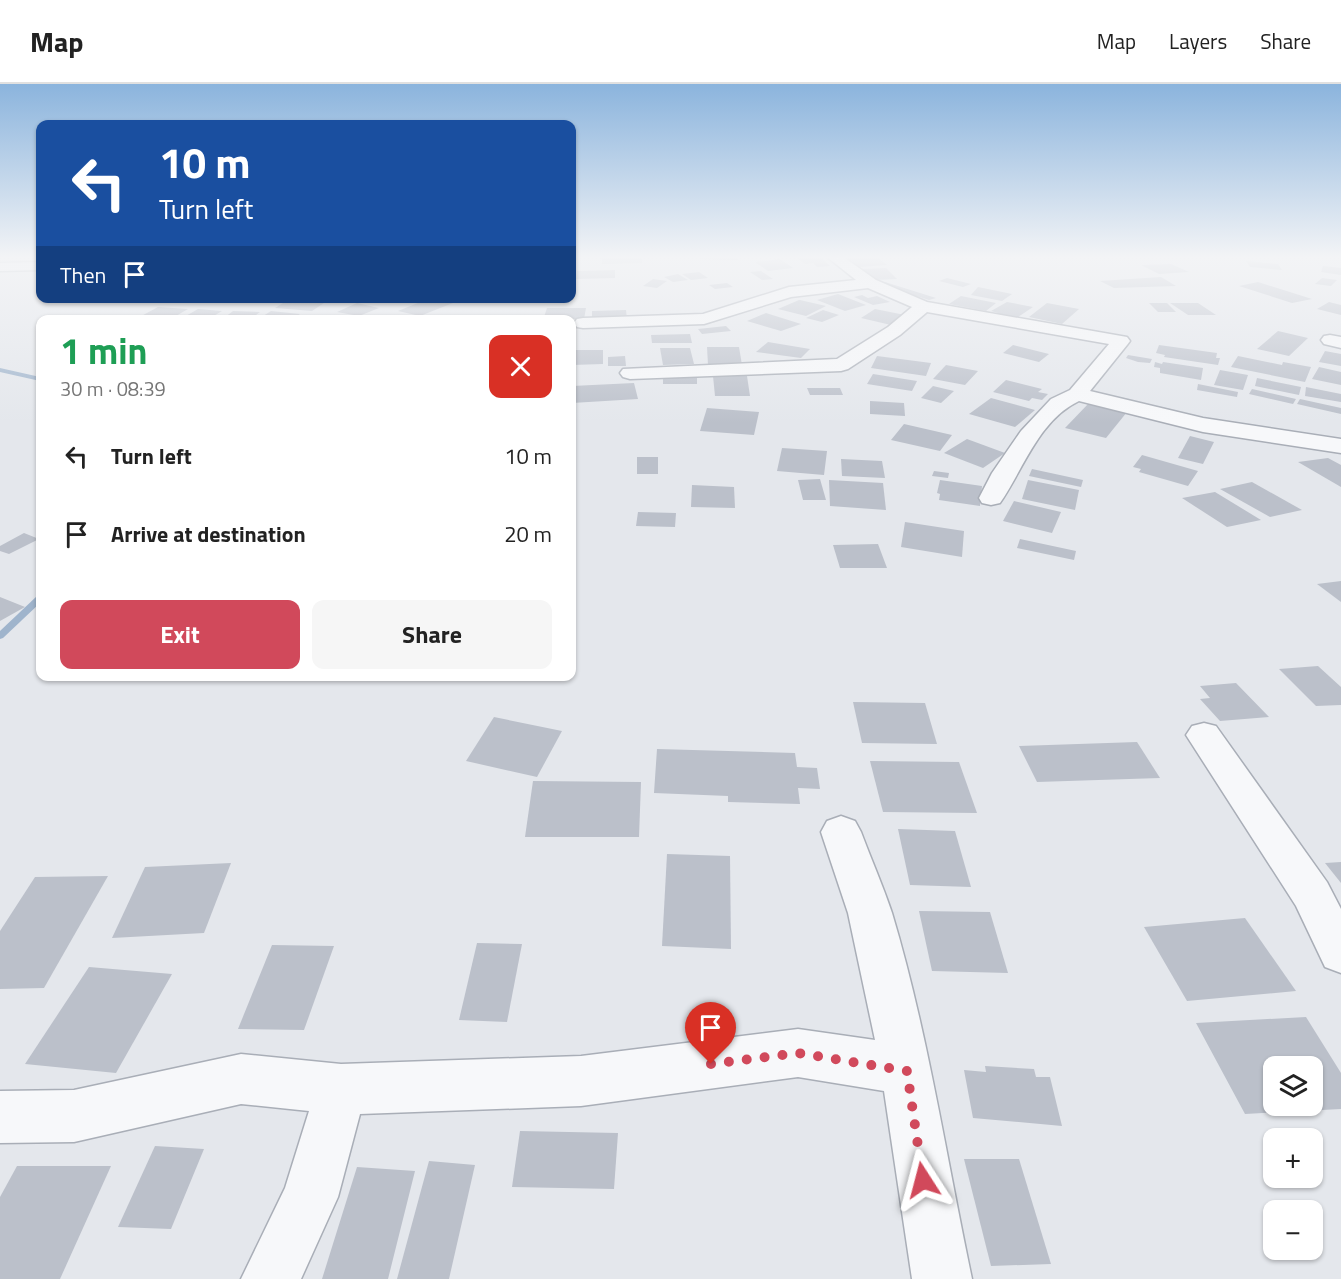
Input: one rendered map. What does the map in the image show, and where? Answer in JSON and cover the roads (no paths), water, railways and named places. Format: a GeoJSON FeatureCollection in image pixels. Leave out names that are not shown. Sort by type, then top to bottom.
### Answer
{"type":"FeatureCollection","features":[{"type":"Feature","properties":{"kind":"street"},"geometry":{"type":"LineString","coordinates":[[583,323],[704,319],[727,312]]}},
{"type":"Feature","properties":{"kind":"street"},"geometry":{"type":"LineString","coordinates":[[630,374],[841,366],[894,331],[916,312]]}},
{"type":"Feature","properties":{"kind":"street"},"geometry":{"type":"LineString","coordinates":[[955,312],[1121,342],[1077,394],[1058,403],[1029,436],[1004,472],[991,498]]}},
{"type":"Feature","properties":{"kind":"street"},"geometry":{"type":"LineString","coordinates":[[1077,394],[1203,425],[1341,446]]}},
{"type":"Feature","properties":{"kind":"street"},"geometry":{"type":"LineString","coordinates":[[1204,735],[1312,896],[1341,953]]}},
{"type":"Feature","properties":{"kind":"street"},"geometry":{"type":"LineString","coordinates":[[841,832],[870,912],[907,1071],[927,1202],[942,1279]]}},
{"type":"Feature","properties":{"kind":"street"},"geometry":{"type":"LineString","coordinates":[[0,1117],[74,1116],[241,1079],[341,1089],[581,1081],[798,1053],[907,1071]]}},
{"type":"Feature","properties":{"kind":"street"},"geometry":{"type":"LineString","coordinates":[[271,1279],[310,1197],[341,1089]]}},
{"type":"Feature","properties":{"kind":"waterway"},"geometry":{"type":"LineString","coordinates":[[0,370],[36,378]]}},
{"type":"Feature","properties":{"kind":"waterway"},"geometry":{"type":"LineString","coordinates":[[0,636],[36,602]]}}]}
